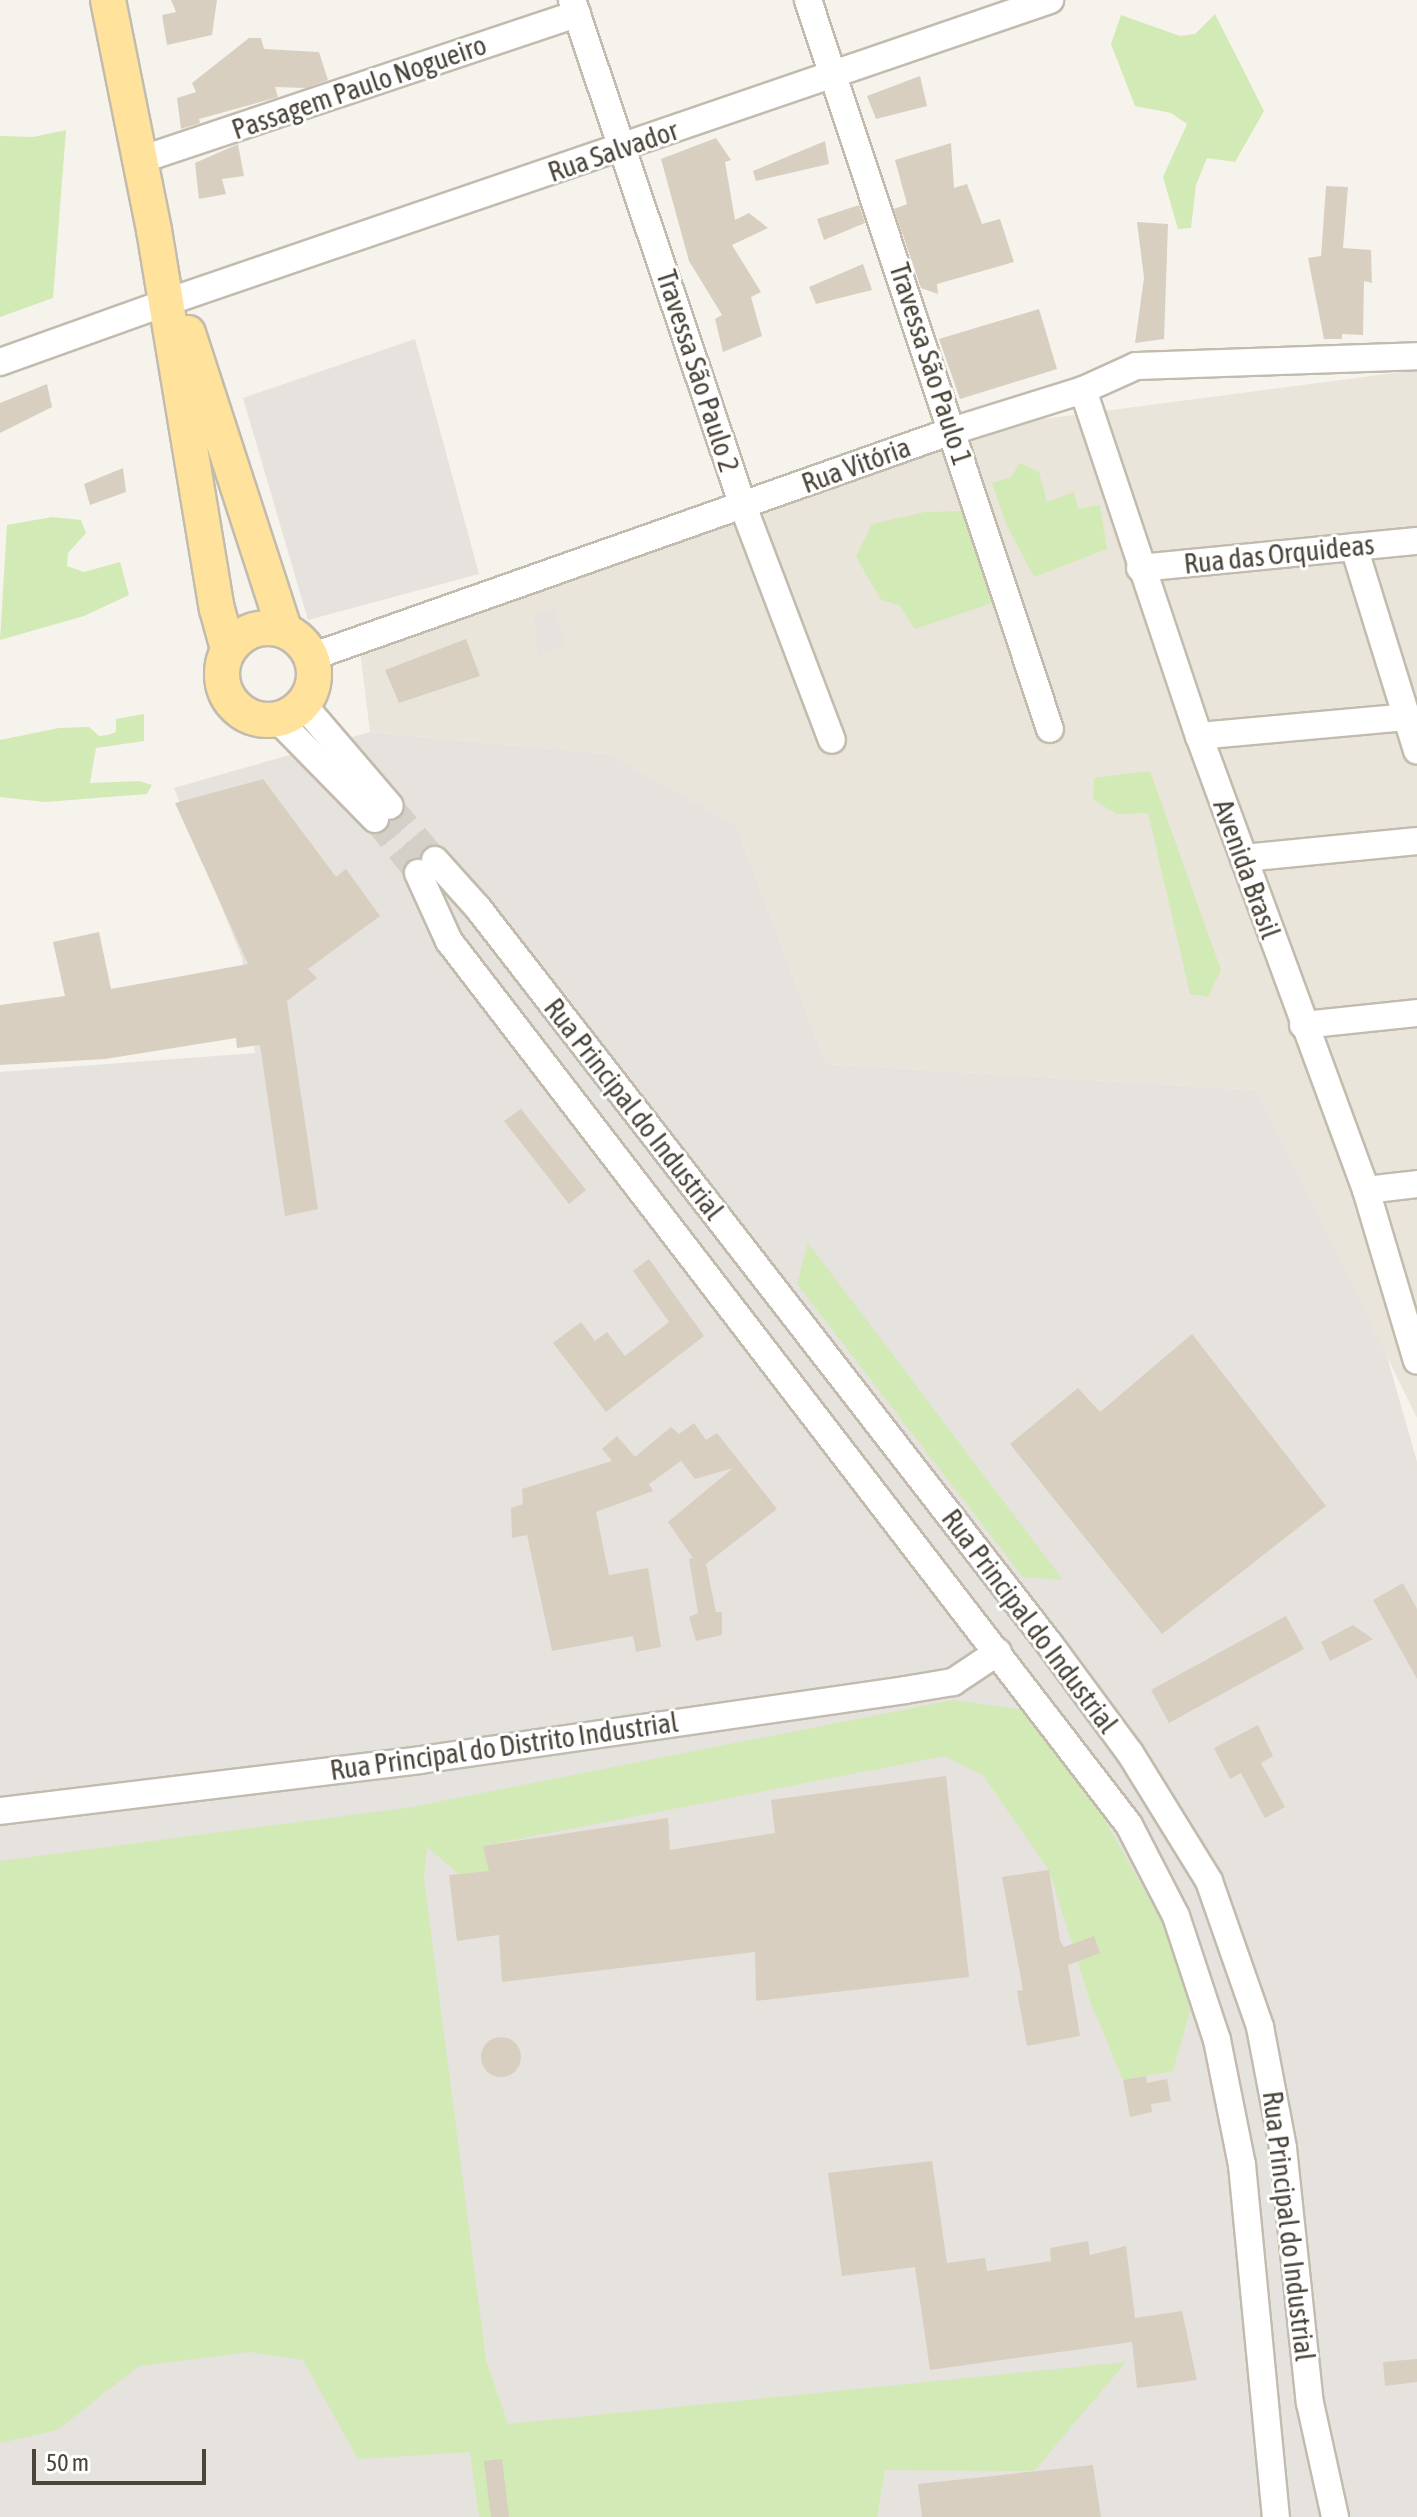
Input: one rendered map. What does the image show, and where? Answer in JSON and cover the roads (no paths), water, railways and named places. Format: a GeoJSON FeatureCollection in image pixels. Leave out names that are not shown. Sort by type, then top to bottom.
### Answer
{"type":"FeatureCollection","features":[{"type":"Feature","properties":{"kind":"main road"},"geometry":{"type":"LineString","coordinates":[[108,0],[171,301],[217,609],[228,649]]}},
{"type":"Feature","properties":{"kind":"main road"},"geometry":{"type":"LineString","coordinates":[[171,301],[285,631],[311,657],[313,682],[291,713],[259,720],[229,700],[221,666],[228,649],[252,630],[285,631]]}},
{"type":"Feature","properties":{"kind":"street","name":"Travessa São Paulo 1"},"geometry":{"type":"LineString","coordinates":[[808,0],[836,74],[1050,729]]}},
{"type":"Feature","properties":{"kind":"street","name":"Rua Salvador"},"geometry":{"type":"LineString","coordinates":[[0,362],[1050,0]]}},
{"type":"Feature","properties":{"kind":"street","name":"Passagem Paulo Nogueiro"},"geometry":{"type":"LineString","coordinates":[[140,160],[574,7]]}},
{"type":"Feature","properties":{"kind":"street","name":"Travessa São Paulo 2"},"geometry":{"type":"LineString","coordinates":[[574,7],[624,147],[743,506],[832,740]]}},
{"type":"Feature","properties":{"kind":"street","name":"Rua Vitória"},"geometry":{"type":"LineString","coordinates":[[311,657],[952,431],[1083,390],[1136,366],[1170,362],[1417,356]]}},
{"type":"Feature","properties":{"kind":"street","name":"Avenida Brasil"},"geometry":{"type":"LineString","coordinates":[[1083,390],[1140,568],[1199,736],[1366,1190],[1394,1295],[1416,1351]]}},
{"type":"Feature","properties":{"kind":"street","name":"Rua das Orquideas"},"geometry":{"type":"LineString","coordinates":[[1140,568],[1417,541]]}},
{"type":"Feature","properties":{"kind":"street"},"geometry":{"type":"LineString","coordinates":[[1354,547],[1417,750]]}},
{"type":"Feature","properties":{"kind":"street"},"geometry":{"type":"LineString","coordinates":[[291,713],[383,812]]}},
{"type":"Feature","properties":{"kind":"street"},"geometry":{"type":"LineString","coordinates":[[1199,736],[1407,717]]}},
{"type":"Feature","properties":{"kind":"street"},"geometry":{"type":"LineString","coordinates":[[1244,858],[1417,841]]}},
{"type":"Feature","properties":{"kind":"street","name":"Rua Principal do Industrial"},"geometry":{"type":"LineString","coordinates":[[1276,2517],[1242,2165],[1217,2040],[1176,1916],[1129,1825],[998,1652],[743,1329],[449,941],[426,866],[478,908],[1130,1753],[1209,1881],[1260,2027],[1283,2148],[1310,2403],[1335,2517]]}},
{"type":"Feature","properties":{"kind":"street"},"geometry":{"type":"LineString","coordinates":[[449,941],[478,908]]}},
{"type":"Feature","properties":{"kind":"street"},"geometry":{"type":"LineString","coordinates":[[1303,1025],[1417,1013]]}},
{"type":"Feature","properties":{"kind":"street"},"geometry":{"type":"LineString","coordinates":[[1366,1190],[1417,1184]]}},
{"type":"Feature","properties":{"kind":"street","name":"Rua Principal do Distrito Industrial"},"geometry":{"type":"LineString","coordinates":[[0,1811],[420,1760],[905,1690],[953,1682],[998,1652]]}},
{"type":"Feature","properties":{"kind":"street"},"geometry":{"type":"LineString","coordinates":[[1217,2040],[1260,2027]]}},
{"type":"Feature","properties":{"kind":"tunnel"},"geometry":{"type":"LineString","coordinates":[[390,806],[435,860]]}},
{"type":"Feature","properties":{"kind":"tunnel"},"geometry":{"type":"LineString","coordinates":[[375,819],[418,873]]}}]}
